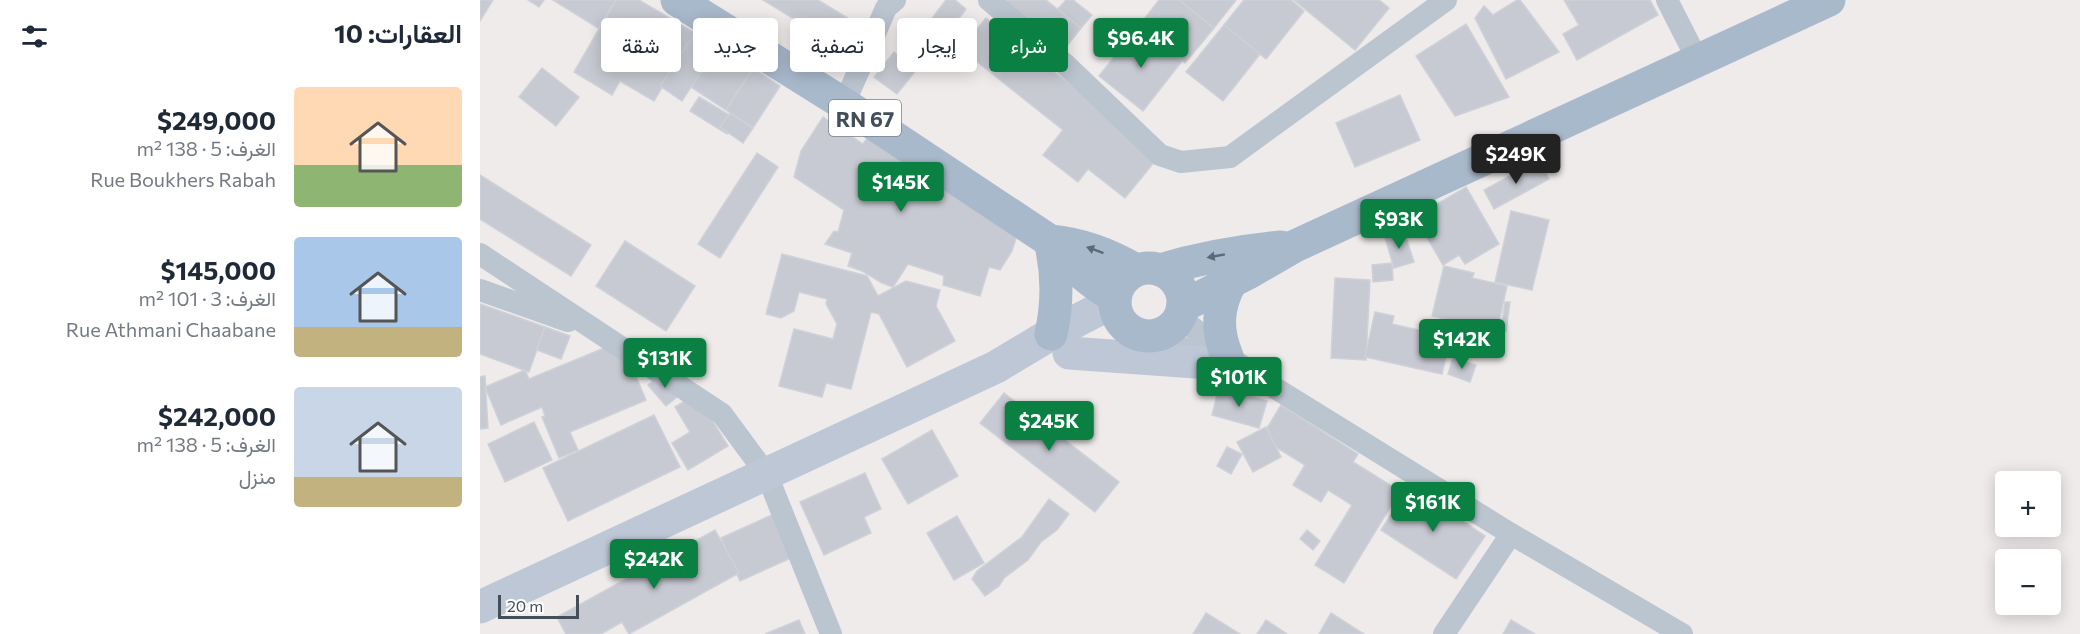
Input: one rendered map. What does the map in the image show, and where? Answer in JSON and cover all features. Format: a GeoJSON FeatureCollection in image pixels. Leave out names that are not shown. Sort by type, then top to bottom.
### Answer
{"type":"FeatureCollection","features":[{"type":"Feature","properties":{"kind":"main road","name":"RN 67"},"geometry":{"type":"LineString","coordinates":[[677,0],[844,104],[1050,241],[1079,273],[1115,299]]}},
{"type":"Feature","properties":{"kind":"main road"},"geometry":{"type":"LineString","coordinates":[[1181,312],[1205,294],[1295,246],[1829,0]]}},
{"type":"Feature","properties":{"kind":"main road","name":"RN 67"},"geometry":{"type":"LineString","coordinates":[[1050,241],[1073,243],[1148,270]]}},
{"type":"Feature","properties":{"kind":"main road"},"geometry":{"type":"LineString","coordinates":[[1050,241],[1057,278],[1055,316],[1060,343]]}},
{"type":"Feature","properties":{"kind":"main road"},"geometry":{"type":"LineString","coordinates":[[1146,335],[1129,329],[1116,312],[1115,299],[1119,286],[1126,277],[1188,261],[1246,251],[1295,246]]}},
{"type":"Feature","properties":{"kind":"main road"},"geometry":{"type":"LineString","coordinates":[[480,607],[996,367],[1060,343],[1164,333],[1174,326],[1181,312],[1183,294],[1171,275],[1148,270]]}},
{"type":"Feature","properties":{"kind":"main road"},"geometry":{"type":"LineString","coordinates":[[1231,282],[1222,300],[1219,331],[1235,365]]}},
{"type":"Feature","properties":{"kind":"main road"},"geometry":{"type":"LineString","coordinates":[[1060,343],[1115,299]]}},
{"type":"Feature","properties":{"kind":"main road"},"geometry":{"type":"LineString","coordinates":[[1060,343],[1235,365]]}},
{"type":"Feature","properties":{"kind":"street"},"geometry":{"type":"LineString","coordinates":[[989,0],[1067,66],[1160,155],[1181,162],[1230,157],[1446,0]]}},
{"type":"Feature","properties":{"kind":"street"},"geometry":{"type":"LineString","coordinates":[[1667,0],[1698,61]]}},
{"type":"Feature","properties":{"kind":"street"},"geometry":{"type":"LineString","coordinates":[[844,104],[885,3]]}},
{"type":"Feature","properties":{"kind":"street"},"geometry":{"type":"LineString","coordinates":[[480,254],[722,414],[766,475],[831,634]]}},
{"type":"Feature","properties":{"kind":"street"},"geometry":{"type":"LineString","coordinates":[[480,290],[603,334]]}},
{"type":"Feature","properties":{"kind":"street"},"geometry":{"type":"LineString","coordinates":[[1181,312],[1235,365]]}},
{"type":"Feature","properties":{"kind":"street"},"geometry":{"type":"LineString","coordinates":[[1146,335],[1235,365],[1511,534],[1682,634]]}},
{"type":"Feature","properties":{"kind":"street"},"geometry":{"type":"LineString","coordinates":[[1444,634],[1511,534]]}},
{"type":"Feature","properties":{"kind":"building"},"geometry":{"type":"Polygon","coordinates":[[[480,0],[493,0],[480,21],[480,0]]]}},
{"type":"Feature","properties":{"kind":"building"},"geometry":{"type":"Polygon","coordinates":[[[528,0],[544,0],[539,7],[528,0]]]}},
{"type":"Feature","properties":{"kind":"building"},"geometry":{"type":"Polygon","coordinates":[[[553,0],[616,0],[604,18],[601,18],[598,28],[553,0]]]}},
{"type":"Feature","properties":{"kind":"building"},"geometry":{"type":"Polygon","coordinates":[[[616,0],[639,0],[670,18],[606,18],[616,0]]]}},
{"type":"Feature","properties":{"kind":"building"},"geometry":{"type":"Polygon","coordinates":[[[763,0],[818,0],[848,18],[792,18],[763,0]]]}},
{"type":"Feature","properties":{"kind":"building"},"geometry":{"type":"Polygon","coordinates":[[[946,0],[955,0],[966,9],[959,18],[932,18],[946,0]]]}},
{"type":"Feature","properties":{"kind":"building"},"geometry":{"type":"Polygon","coordinates":[[[1008,0],[1046,0],[1081,28],[1068,45],[1068,18],[1021,18],[1005,5],[1008,0]]]}},
{"type":"Feature","properties":{"kind":"building"},"geometry":{"type":"Polygon","coordinates":[[[1066,0],[1073,0],[1092,15],[1081,28],[1058,9],[1066,0]]]}},
{"type":"Feature","properties":{"kind":"building"},"geometry":{"type":"Polygon","coordinates":[[[1159,0],[1179,0],[1214,28],[1185,63],[1139,26],[1159,0]]]}},
{"type":"Feature","properties":{"kind":"building"},"geometry":{"type":"Polygon","coordinates":[[[1179,0],[1236,0],[1214,28],[1179,0]]]}},
{"type":"Feature","properties":{"kind":"building"},"geometry":{"type":"Polygon","coordinates":[[[1244,0],[1291,0],[1304,11],[1266,59],[1224,25],[1244,0]]]}},
{"type":"Feature","properties":{"kind":"building"},"geometry":{"type":"Polygon","coordinates":[[[1294,0],[1379,0],[1389,8],[1355,50],[1294,0]]]}},
{"type":"Feature","properties":{"kind":"building"},"geometry":{"type":"Polygon","coordinates":[[[1520,0],[1559,52],[1506,79],[1475,18],[1484,6],[1493,15],[1520,0]]]}},
{"type":"Feature","properties":{"kind":"building"},"geometry":{"type":"Polygon","coordinates":[[[1564,0],[1650,0],[1658,15],[1577,60],[1563,34],[1579,25],[1564,0]]]}},
{"type":"Feature","properties":{"kind":"building"},"geometry":{"type":"Polygon","coordinates":[[[986,18],[989,20],[989,71],[977,62],[977,29],[986,18]]]}},
{"type":"Feature","properties":{"kind":"building"},"geometry":{"type":"Polygon","coordinates":[[[1466,24],[1509,97],[1455,116],[1416,56],[1466,24]]]}},
{"type":"Feature","properties":{"kind":"building"},"geometry":{"type":"Polygon","coordinates":[[[681,25],[693,32],[693,36],[681,56],[681,25]]]}},
{"type":"Feature","properties":{"kind":"building"},"geometry":{"type":"Polygon","coordinates":[[[1224,25],[1260,54],[1223,101],[1186,72],[1224,25]]]}},
{"type":"Feature","properties":{"kind":"building"},"geometry":{"type":"Polygon","coordinates":[[[601,26],[601,72],[671,72],[654,101],[620,81],[612,95],[574,72],[601,26]]]}},
{"type":"Feature","properties":{"kind":"building"},"geometry":{"type":"Polygon","coordinates":[[[1139,26],[1182,61],[1143,111],[1099,76],[1139,26]]]}},
{"type":"Feature","properties":{"kind":"building"},"geometry":{"type":"Polygon","coordinates":[[[693,36],[693,72],[701,72],[682,101],[660,86],[669,72],[681,72],[681,54],[693,36]]]}},
{"type":"Feature","properties":{"kind":"building"},"geometry":{"type":"Polygon","coordinates":[[[894,52],[897,54],[897,72],[915,72],[897,94],[874,77],[878,72],[885,72],[885,63],[894,52]]]}},
{"type":"Feature","properties":{"kind":"building"},"geometry":{"type":"Polygon","coordinates":[[[542,68],[579,97],[556,126],[519,97],[542,68]]]}},
{"type":"Feature","properties":{"kind":"building"},"geometry":{"type":"Polygon","coordinates":[[[701,72],[751,72],[726,110],[691,87],[701,72]]]}},
{"type":"Feature","properties":{"kind":"building"},"geometry":{"type":"Polygon","coordinates":[[[750,72],[759,72],[780,86],[753,128],[726,110],[750,72]]]}},
{"type":"Feature","properties":{"kind":"building"},"geometry":{"type":"Polygon","coordinates":[[[990,72],[1055,72],[1160,155],[1125,198],[1088,169],[1078,182],[1043,155],[1063,130],[990,72]]]}},
{"type":"Feature","properties":{"kind":"building"},"geometry":{"type":"Polygon","coordinates":[[[1400,95],[1420,140],[1355,167],[1336,123],[1400,95]]]}},
{"type":"Feature","properties":{"kind":"building"},"geometry":{"type":"Polygon","coordinates":[[[699,97],[736,119],[727,134],[690,111],[699,97]]]}},
{"type":"Feature","properties":{"kind":"building"},"geometry":{"type":"Polygon","coordinates":[[[730,113],[753,128],[743,143],[720,127],[730,113]]]}},
{"type":"Feature","properties":{"kind":"building"},"geometry":{"type":"Polygon","coordinates":[[[823,117],[863,144],[869,135],[1018,232],[1012,251],[1000,270],[989,267],[980,296],[943,285],[944,276],[908,264],[893,287],[848,266],[852,253],[825,244],[834,231],[838,232],[844,210],[794,177],[801,151],[823,117]]]}},
{"type":"Feature","properties":{"kind":"building"},"geometry":{"type":"Polygon","coordinates":[[[757,153],[778,167],[720,258],[698,244],[757,153]]]}},
{"type":"Feature","properties":{"kind":"building"},"geometry":{"type":"Polygon","coordinates":[[[1539,160],[1549,179],[1494,209],[1484,190],[1539,160]]]}},
{"type":"Feature","properties":{"kind":"building"},"geometry":{"type":"Polygon","coordinates":[[[480,175],[591,245],[571,276],[480,219],[480,175]]]}},
{"type":"Feature","properties":{"kind":"building"},"geometry":{"type":"Polygon","coordinates":[[[1466,187],[1499,244],[1465,264],[1459,255],[1443,265],[1415,217],[1466,187]]]}},
{"type":"Feature","properties":{"kind":"building"},"geometry":{"type":"Polygon","coordinates":[[[1511,211],[1549,220],[1532,290],[1495,282],[1511,211]]]}},
{"type":"Feature","properties":{"kind":"building"},"geometry":{"type":"Polygon","coordinates":[[[1404,231],[1414,262],[1394,268],[1385,238],[1404,231]]]}},
{"type":"Feature","properties":{"kind":"building"},"geometry":{"type":"Polygon","coordinates":[[[625,241],[695,286],[666,331],[596,286],[625,241]]]}},
{"type":"Feature","properties":{"kind":"building"},"geometry":{"type":"Polygon","coordinates":[[[782,254],[867,276],[878,296],[906,281],[940,290],[936,306],[955,341],[907,367],[879,314],[871,312],[851,389],[826,383],[822,397],[779,386],[794,329],[833,339],[837,324],[826,304],[827,299],[799,292],[794,311],[781,318],[766,314],[782,254]]]}},
{"type":"Feature","properties":{"kind":"building"},"geometry":{"type":"Polygon","coordinates":[[[1392,263],[1393,280],[1373,282],[1372,265],[1392,263]]]}},
{"type":"Feature","properties":{"kind":"building"},"geometry":{"type":"Polygon","coordinates":[[[1444,266],[1474,273],[1472,278],[1507,286],[1497,331],[1432,316],[1444,266]]]}},
{"type":"Feature","properties":{"kind":"building"},"geometry":{"type":"Polygon","coordinates":[[[1335,278],[1370,280],[1366,360],[1331,358],[1335,278]]]}},
{"type":"Feature","properties":{"kind":"building"},"geometry":{"type":"Polygon","coordinates":[[[1505,302],[1510,302],[1506,331],[1501,330],[1505,302]]]}},
{"type":"Feature","properties":{"kind":"building"},"geometry":{"type":"Polygon","coordinates":[[[480,304],[545,327],[529,372],[480,354],[480,304]]]}},
{"type":"Feature","properties":{"kind":"building"},"geometry":{"type":"Polygon","coordinates":[[[1375,312],[1394,316],[1392,324],[1427,332],[1429,323],[1452,329],[1442,374],[1365,357],[1375,312]]]}},
{"type":"Feature","properties":{"kind":"building"},"geometry":{"type":"Polygon","coordinates":[[[545,327],[570,336],[561,359],[537,350],[545,327]]]}},
{"type":"Feature","properties":{"kind":"building"},"geometry":{"type":"Polygon","coordinates":[[[626,339],[640,372],[635,374],[646,400],[570,432],[578,450],[559,458],[542,417],[545,416],[542,407],[501,425],[485,387],[525,370],[529,379],[626,339]]]}},
{"type":"Feature","properties":{"kind":"building"},"geometry":{"type":"Polygon","coordinates":[[[1453,358],[1476,365],[1470,382],[1448,374],[1453,358]]]}},
{"type":"Feature","properties":{"kind":"building"},"geometry":{"type":"Polygon","coordinates":[[[664,372],[682,393],[666,406],[648,385],[664,372]]]}},
{"type":"Feature","properties":{"kind":"building"},"geometry":{"type":"Polygon","coordinates":[[[485,376],[488,428],[480,429],[480,377],[485,376]]]}},
{"type":"Feature","properties":{"kind":"building"},"geometry":{"type":"Polygon","coordinates":[[[1219,387],[1267,401],[1259,428],[1212,415],[1219,387]]]}},
{"type":"Feature","properties":{"kind":"building"},"geometry":{"type":"Polygon","coordinates":[[[1004,393],[1119,482],[1095,512],[980,423],[1004,393]]]}},
{"type":"Feature","properties":{"kind":"building"},"geometry":{"type":"Polygon","coordinates":[[[696,394],[728,446],[688,470],[672,443],[690,432],[675,407],[696,394]]]}},
{"type":"Feature","properties":{"kind":"building"},"geometry":{"type":"Polygon","coordinates":[[[1281,405],[1358,454],[1353,462],[1400,491],[1344,583],[1315,565],[1352,505],[1328,490],[1321,502],[1293,485],[1305,465],[1261,438],[1281,405]]]}},
{"type":"Feature","properties":{"kind":"building"},"geometry":{"type":"Polygon","coordinates":[[[654,415],[680,467],[568,521],[543,468],[654,415]]]}},
{"type":"Feature","properties":{"kind":"building"},"geometry":{"type":"Polygon","coordinates":[[[534,422],[552,460],[505,482],[488,444],[534,422]]]}},
{"type":"Feature","properties":{"kind":"building"},"geometry":{"type":"Polygon","coordinates":[[[1266,427],[1281,457],[1253,472],[1237,442],[1266,427]]]}},
{"type":"Feature","properties":{"kind":"building"},"geometry":{"type":"Polygon","coordinates":[[[932,430],[958,476],[908,504],[882,459],[932,430]]]}},
{"type":"Feature","properties":{"kind":"building"},"geometry":{"type":"Polygon","coordinates":[[[1227,447],[1242,454],[1231,474],[1217,466],[1227,447]]]}},
{"type":"Feature","properties":{"kind":"building"},"geometry":{"type":"Polygon","coordinates":[[[865,473],[881,509],[864,517],[871,533],[824,555],[800,502],[865,473]]]}},
{"type":"Feature","properties":{"kind":"building"},"geometry":{"type":"Polygon","coordinates":[[[1410,486],[1485,536],[1456,579],[1381,530],[1410,486]]]}},
{"type":"Feature","properties":{"kind":"building"},"geometry":{"type":"Polygon","coordinates":[[[1049,499],[1069,514],[1057,530],[1041,542],[1028,560],[985,596],[972,579],[977,571],[1022,537],[1049,499]]]}},
{"type":"Feature","properties":{"kind":"building"},"geometry":{"type":"Polygon","coordinates":[[[774,514],[793,557],[740,581],[721,538],[774,514]]]}},
{"type":"Feature","properties":{"kind":"building"},"geometry":{"type":"Polygon","coordinates":[[[957,516],[984,563],[954,580],[927,533],[957,516]]]}},
{"type":"Feature","properties":{"kind":"building"},"geometry":{"type":"Polygon","coordinates":[[[715,530],[739,573],[629,634],[622,622],[601,634],[566,634],[557,617],[715,530]]]}},
{"type":"Feature","properties":{"kind":"building"},"geometry":{"type":"Polygon","coordinates":[[[1307,530],[1320,541],[1313,550],[1300,539],[1307,530]]]}},
{"type":"Feature","properties":{"kind":"building"},"geometry":{"type":"Polygon","coordinates":[[[1206,613],[1240,634],[1193,634],[1206,613]]]}},
{"type":"Feature","properties":{"kind":"building"},"geometry":{"type":"Polygon","coordinates":[[[1331,613],[1364,634],[1319,634],[1331,613]]]}},
{"type":"Feature","properties":{"kind":"building"},"geometry":{"type":"Polygon","coordinates":[[[799,620],[805,634],[765,634],[799,620]]]}},
{"type":"Feature","properties":{"kind":"building"},"geometry":{"type":"Polygon","coordinates":[[[1266,620],[1287,634],[1257,634],[1266,620]]]}},
{"type":"Feature","properties":{"kind":"building"},"geometry":{"type":"Polygon","coordinates":[[[1511,620],[1535,634],[1503,634],[1511,620]]]}}]}
